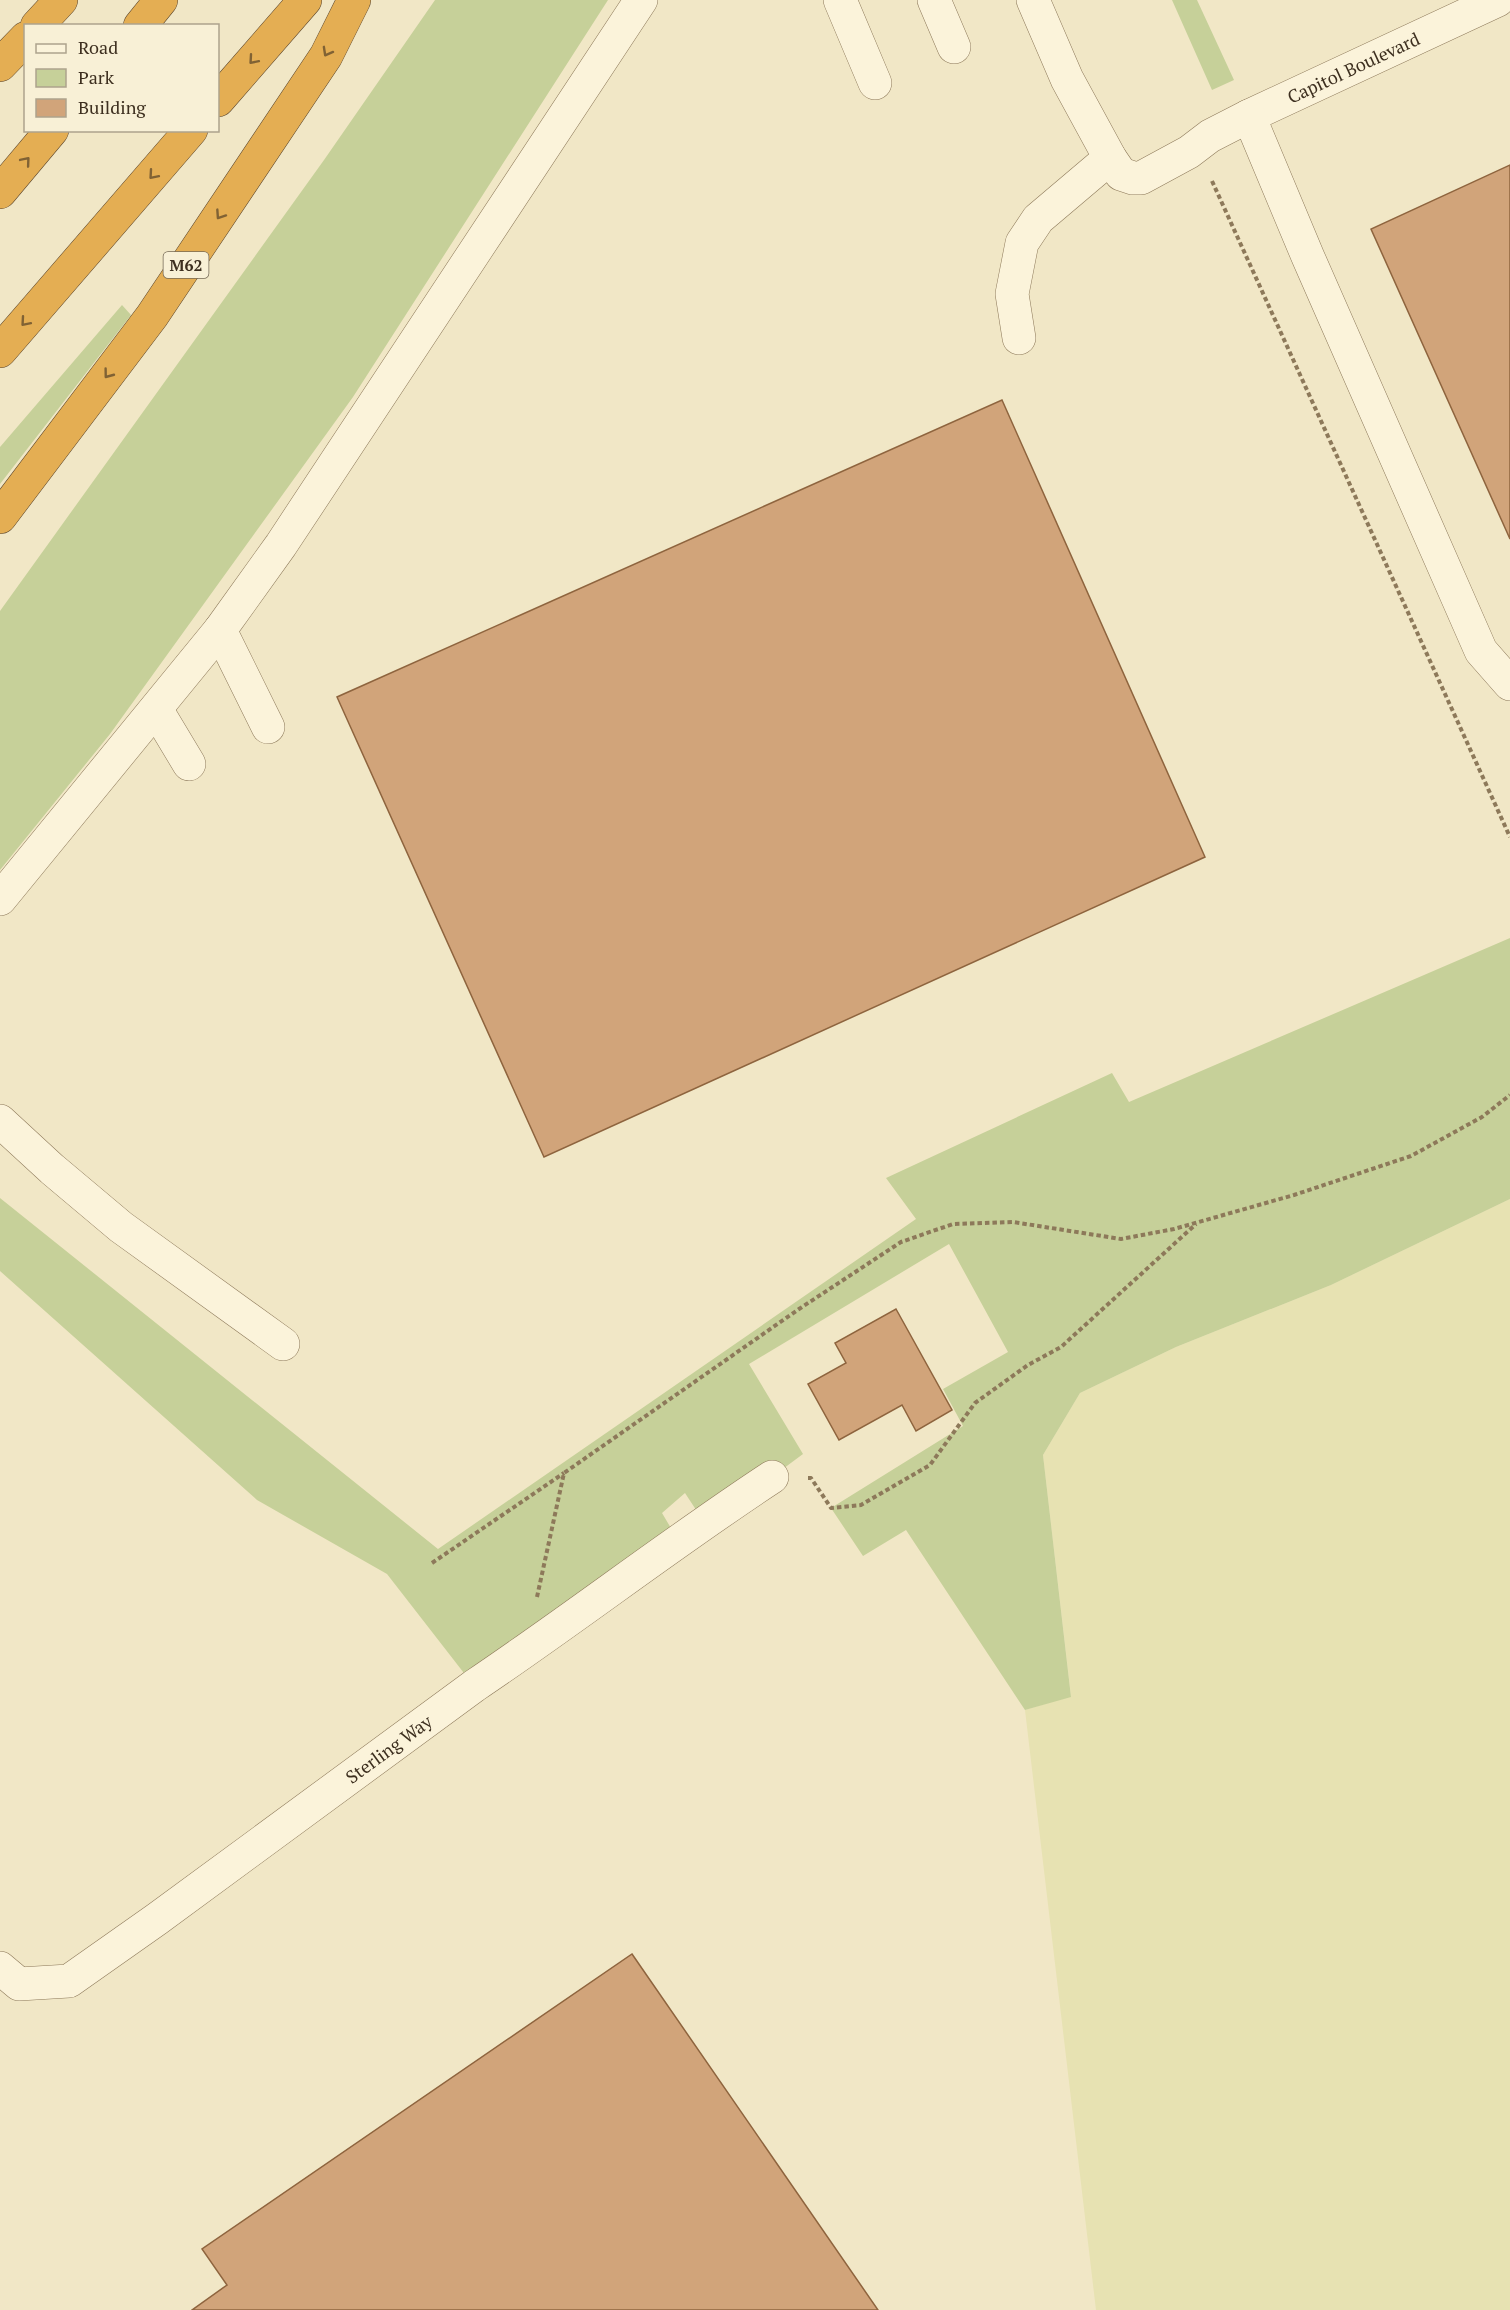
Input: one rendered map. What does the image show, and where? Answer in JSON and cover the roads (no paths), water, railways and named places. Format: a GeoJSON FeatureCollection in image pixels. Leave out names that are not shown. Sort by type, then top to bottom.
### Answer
{"type":"FeatureCollection","features":[{"type":"Feature","properties":{"kind":"highway"},"geometry":{"type":"LineString","coordinates":[[39,24],[61,0]]}},
{"type":"Feature","properties":{"kind":"highway"},"geometry":{"type":"LineString","coordinates":[[142,24],[161,0]]}},
{"type":"Feature","properties":{"kind":"highway"},"geometry":{"type":"LineString","coordinates":[[219,99],[305,0]]}},
{"type":"Feature","properties":{"kind":"highway","name":"M62"},"geometry":{"type":"LineString","coordinates":[[0,517],[152,316],[326,56],[354,0]]}},
{"type":"Feature","properties":{"kind":"highway"},"geometry":{"type":"LineString","coordinates":[[0,65],[24,40]]}},
{"type":"Feature","properties":{"kind":"highway"},"geometry":{"type":"LineString","coordinates":[[0,192],[49,132]]}},
{"type":"Feature","properties":{"kind":"highway"},"geometry":{"type":"LineString","coordinates":[[0,351],[189,132]]}},
{"type":"Feature","properties":{"kind":"street"},"geometry":{"type":"LineString","coordinates":[[0,899],[220,630],[281,544],[641,0]]}},
{"type":"Feature","properties":{"kind":"street"},"geometry":{"type":"LineString","coordinates":[[840,0],[875,83]]}},
{"type":"Feature","properties":{"kind":"street"},"geometry":{"type":"LineString","coordinates":[[934,0],[954,47]]}},
{"type":"Feature","properties":{"kind":"street","name":"Capitol Boulevard"},"geometry":{"type":"LineString","coordinates":[[1033,0],[1067,79],[1110,158],[1120,174],[1133,178],[1141,178],[1189,152],[1210,136],[1249,116],[1498,0]]}},
{"type":"Feature","properties":{"kind":"street"},"geometry":{"type":"LineString","coordinates":[[1249,116],[1308,257],[1481,651],[1510,684]]}},
{"type":"Feature","properties":{"kind":"street"},"geometry":{"type":"LineString","coordinates":[[1020,338],[1012,294],[1022,243],[1038,219],[1110,158]]}},
{"type":"Feature","properties":{"kind":"street"},"geometry":{"type":"LineString","coordinates":[[220,630],[268,727]]}},
{"type":"Feature","properties":{"kind":"street"},"geometry":{"type":"LineString","coordinates":[[156,709],[189,764]]}},
{"type":"Feature","properties":{"kind":"street"},"geometry":{"type":"LineString","coordinates":[[0,1121],[52,1169],[121,1227],[283,1344]]}},
{"type":"Feature","properties":{"kind":"street","name":"Sterling Way"},"geometry":{"type":"LineString","coordinates":[[0,1968],[19,1984],[69,1981],[474,1686],[525,1652],[678,1540],[772,1477]]}}]}
